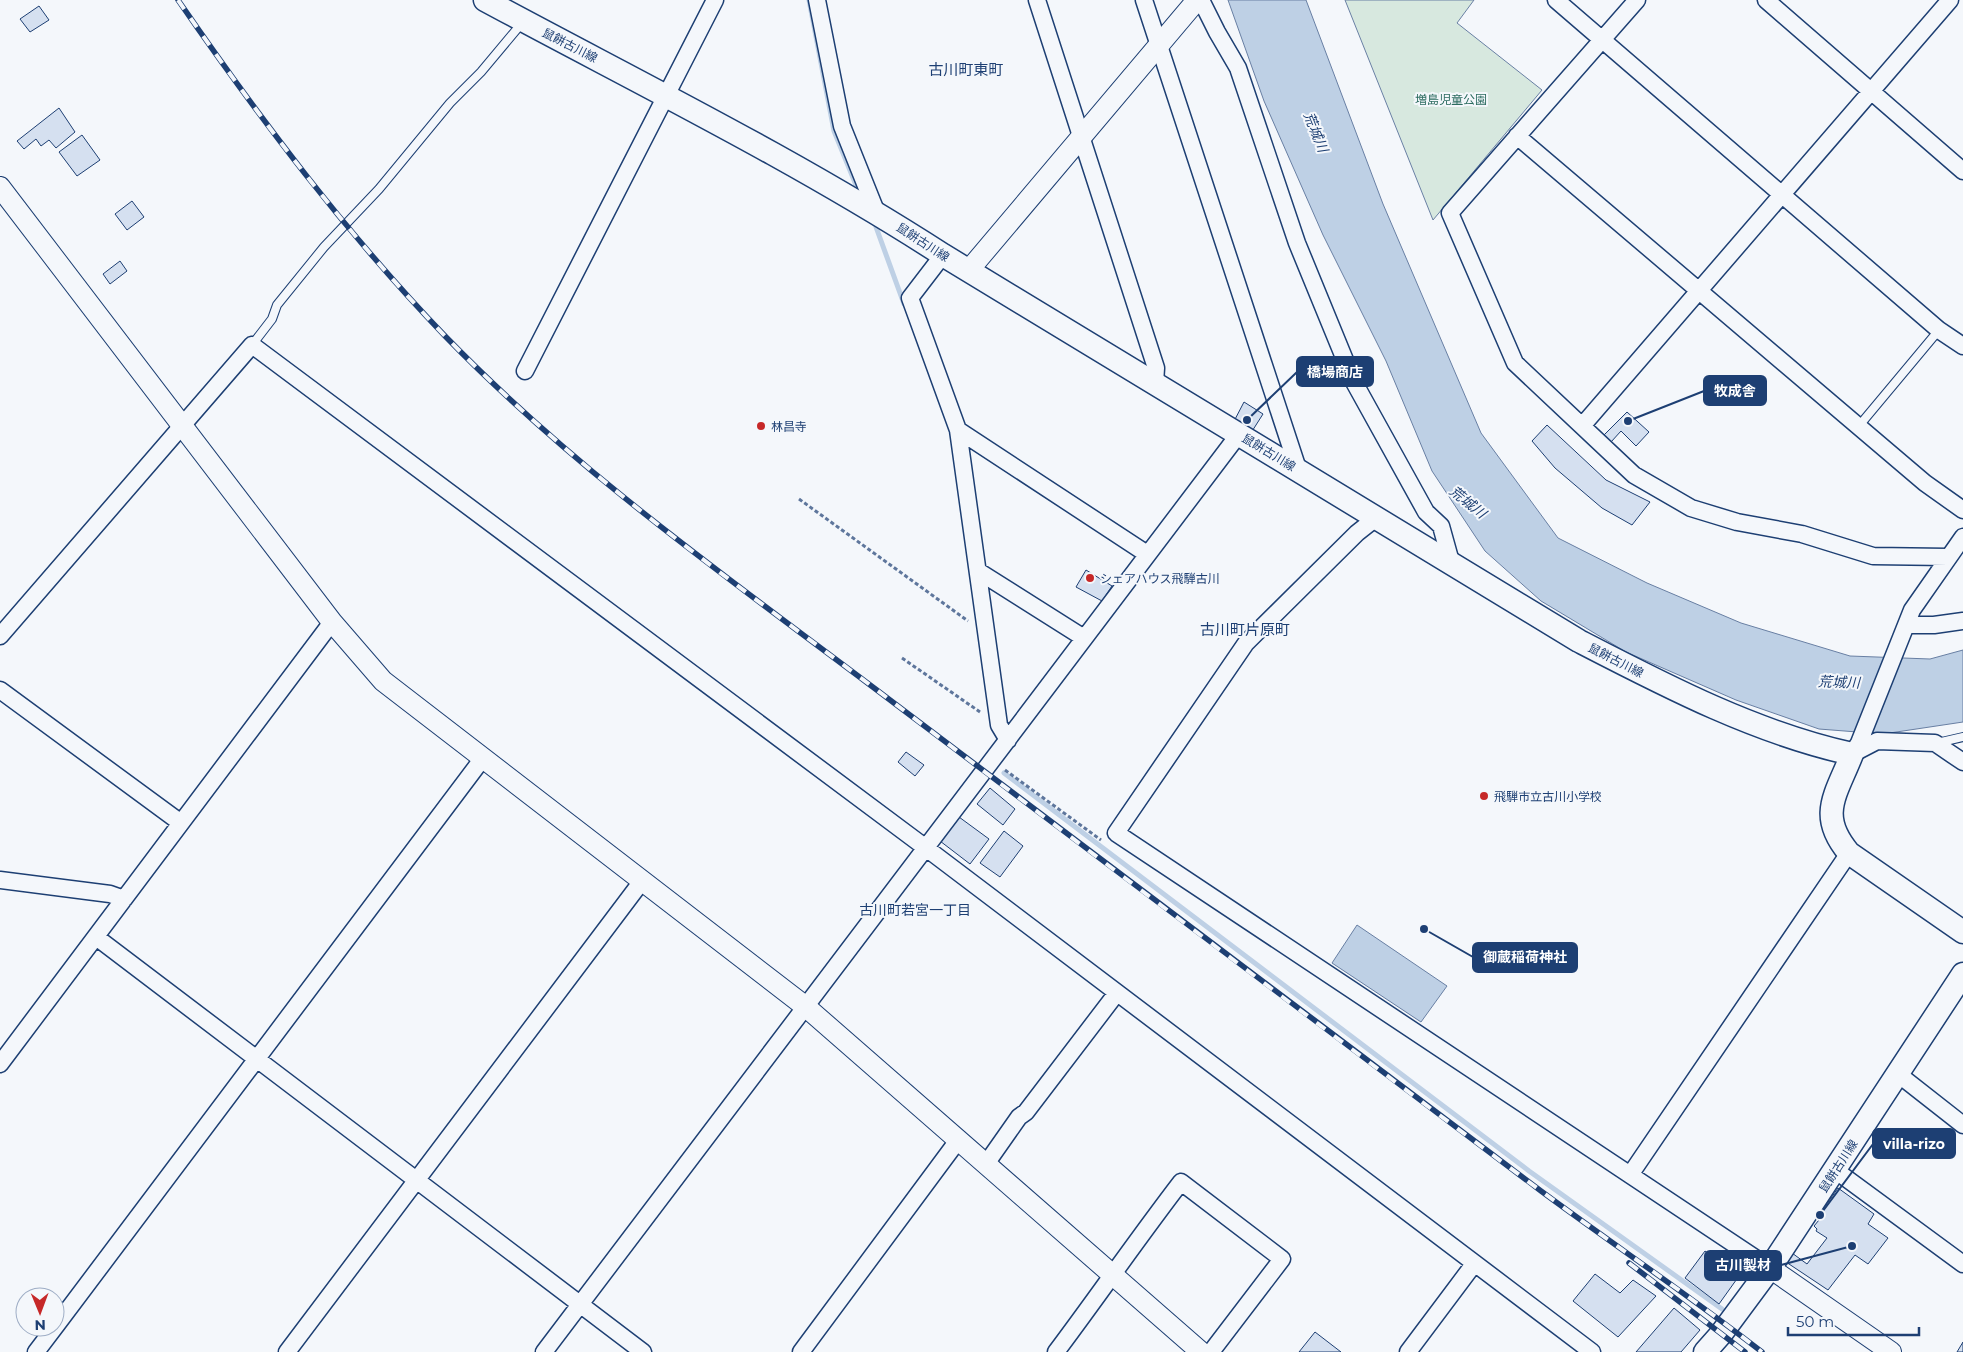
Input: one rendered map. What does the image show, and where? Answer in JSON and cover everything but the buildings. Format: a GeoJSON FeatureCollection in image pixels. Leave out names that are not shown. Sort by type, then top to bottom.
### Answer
{"type":"FeatureCollection","features":[{"type":"Feature","properties":{"kind":"main road","name":"鼠餅古川線"},"geometry":{"type":"LineString","coordinates":[[485,0],[666,95],[876,211],[943,256],[1298,469],[1579,641],[1669,688],[1818,747],[1856,746]]}},
{"type":"Feature","properties":{"kind":"main road"},"geometry":{"type":"LineString","coordinates":[[1856,746],[1833,804],[1832,829],[1849,854],[1963,932]]}},
{"type":"Feature","properties":{"kind":"main road","name":"鼠餅古川線"},"geometry":{"type":"LineString","coordinates":[[1705,1352],[1721,1334],[1770,1268],[1963,974]]}},
{"type":"Feature","properties":{"kind":"street"},"geometry":{"type":"LineString","coordinates":[[526,371],[715,0]]}},
{"type":"Feature","properties":{"kind":"street"},"geometry":{"type":"LineString","coordinates":[[817,0],[842,126],[876,211]]}},
{"type":"Feature","properties":{"kind":"street"},"geometry":{"type":"LineString","coordinates":[[1037,0],[1156,368],[1155,383]]}},
{"type":"Feature","properties":{"kind":"street"},"geometry":{"type":"LineString","coordinates":[[1144,0],[1298,469]]}},
{"type":"Feature","properties":{"kind":"street"},"geometry":{"type":"LineString","coordinates":[[969,270],[1081,136],[1199,0],[1238,68],[1297,243],[1354,382],[1426,512],[1441,526],[1451,562]]}},
{"type":"Feature","properties":{"kind":"street"},"geometry":{"type":"LineString","coordinates":[[1556,0],[1939,330],[1963,346]]}},
{"type":"Feature","properties":{"kind":"street"},"geometry":{"type":"LineString","coordinates":[[1637,0],[1450,213],[1515,363],[1634,475],[1691,508],[1737,522],[1802,534],[1873,556],[1948,557]]}},
{"type":"Feature","properties":{"kind":"street"},"geometry":{"type":"LineString","coordinates":[[1766,0],[1963,170]]}},
{"type":"Feature","properties":{"kind":"street"},"geometry":{"type":"LineString","coordinates":[[1582,426],[1781,193],[1950,0]]}},
{"type":"Feature","properties":{"kind":"street"},"geometry":{"type":"LineString","coordinates":[[1517,136],[1858,427],[1925,483],[1963,510]]}},
{"type":"Feature","properties":{"kind":"street"},"geometry":{"type":"LineString","coordinates":[[0,187],[332,622],[383,681],[806,1007],[1201,1352]]}},
{"type":"Feature","properties":{"kind":"street"},"geometry":{"type":"LineString","coordinates":[[943,256],[910,298],[958,430],[999,725],[1008,740]]}},
{"type":"Feature","properties":{"kind":"street"},"geometry":{"type":"LineString","coordinates":[[0,636],[252,345],[926,848],[1116,994],[1592,1352]]}},
{"type":"Feature","properties":{"kind":"street"},"geometry":{"type":"LineString","coordinates":[[958,430],[1147,554]]}},
{"type":"Feature","properties":{"kind":"street"},"geometry":{"type":"LineString","coordinates":[[544,1352],[1239,434]]}},
{"type":"Feature","properties":{"kind":"street"},"geometry":{"type":"LineString","coordinates":[[1376,518],[1357,533],[1246,643],[1116,833],[1770,1268],[1891,1352]]}},
{"type":"Feature","properties":{"kind":"street"},"geometry":{"type":"LineString","coordinates":[[1856,746],[1903,630],[1918,599],[1963,537]]}},
{"type":"Feature","properties":{"kind":"street"},"geometry":{"type":"LineString","coordinates":[[978,571],[1084,638]]}},
{"type":"Feature","properties":{"kind":"street"},"geometry":{"type":"LineString","coordinates":[[1903,630],[1963,621]]}},
{"type":"Feature","properties":{"kind":"street"},"geometry":{"type":"LineString","coordinates":[[0,1064],[332,622]]}},
{"type":"Feature","properties":{"kind":"street"},"geometry":{"type":"LineString","coordinates":[[0,690],[181,822]]}},
{"type":"Feature","properties":{"kind":"street"},"geometry":{"type":"LineString","coordinates":[[1856,746],[1877,741],[1935,743],[1963,762]]}},
{"type":"Feature","properties":{"kind":"street"},"geometry":{"type":"LineString","coordinates":[[65,1314],[483,758]]}},
{"type":"Feature","properties":{"kind":"street"},"geometry":{"type":"LineString","coordinates":[[1630,1175],[1849,854]]}},
{"type":"Feature","properties":{"kind":"street"},"geometry":{"type":"LineString","coordinates":[[0,880],[110,894],[124,899]]}},
{"type":"Feature","properties":{"kind":"street"},"geometry":{"type":"LineString","coordinates":[[287,1352],[642,881]]}},
{"type":"Feature","properties":{"kind":"street"},"geometry":{"type":"LineString","coordinates":[[96,937],[643,1352]]}},
{"type":"Feature","properties":{"kind":"street"},"geometry":{"type":"LineString","coordinates":[[986,1164],[1019,1117],[1026,1112],[1116,994]]}},
{"type":"Feature","properties":{"kind":"street"},"geometry":{"type":"LineString","coordinates":[[1898,1074],[1963,1125]]}},
{"type":"Feature","properties":{"kind":"street"},"geometry":{"type":"LineString","coordinates":[[801,1352],[959,1139]]}},
{"type":"Feature","properties":{"kind":"street"},"geometry":{"type":"LineString","coordinates":[[1835,1170],[1963,1264]]}},
{"type":"Feature","properties":{"kind":"street"},"geometry":{"type":"LineString","coordinates":[[1056,1352],[1114,1275],[1124,1256],[1181,1182],[1282,1259],[1211,1352]]}},
{"type":"Feature","properties":{"kind":"street"},"geometry":{"type":"LineString","coordinates":[[1408,1352],[1474,1264]]}},
{"type":"Feature","properties":{"kind":"street"},"geometry":{"type":"LineString","coordinates":[[38,1351],[48,1337]]}},
{"type":"Feature","properties":{"kind":"lane"},"geometry":{"type":"LineString","coordinates":[[252,345],[272,318],[277,305],[312,262],[379,189],[450,103],[481,72],[524,21]]}},
{"type":"Feature","properties":{"kind":"lane"},"geometry":{"type":"LineString","coordinates":[[1858,427],[1939,330]]}},
{"type":"Feature","properties":{"kind":"lane"},"geometry":{"type":"LineString","coordinates":[[1935,743],[1963,736]]}},
{"type":"Feature","properties":{"kind":"path"},"geometry":{"type":"LineString","coordinates":[[799,499],[987,634]]}},
{"type":"Feature","properties":{"kind":"path"},"geometry":{"type":"LineString","coordinates":[[902,658],[999,725]]}},
{"type":"Feature","properties":{"kind":"path"},"geometry":{"type":"LineString","coordinates":[[993,761],[1103,841],[1116,833]]}},
{"type":"Feature","properties":{"kind":"green space","name":"増島児童公園"},"geometry":{"type":"Polygon","coordinates":[[[1345,0],[1474,0],[1457,23],[1542,90],[1433,220],[1345,0]]]}},
{"type":"Feature","properties":{"kind":"water","name":"荒城川"},"geometry":{"type":"Polygon","coordinates":[[[1228,0],[1306,0],[1383,204],[1481,433],[1558,538],[1647,583],[1741,623],[1850,656],[1930,659],[1963,650],[1963,722],[1883,734],[1819,729],[1736,700],[1626,652],[1541,601],[1485,551],[1432,471],[1386,361],[1323,235],[1264,101],[1228,0]]]}},
{"type":"Feature","properties":{"kind":"water"},"geometry":{"type":"Polygon","coordinates":[[[1357,925],[1447,986],[1421,1022],[1332,963],[1357,925]]]}},
{"type":"Feature","properties":{"kind":"waterway"},"geometry":{"type":"LineString","coordinates":[[809,0],[834,131],[858,190]]}},
{"type":"Feature","properties":{"kind":"waterway"},"geometry":{"type":"LineString","coordinates":[[876,227],[904,304]]}},
{"type":"Feature","properties":{"kind":"waterway"},"geometry":{"type":"LineString","coordinates":[[1004,773],[1529,1171],[1722,1309]]}},
{"type":"Feature","properties":{"kind":"railway"},"geometry":{"type":"LineString","coordinates":[[178,0],[272,132],[373,257],[446,337],[551,437],[663,529],[721,573],[1541,1191],[1762,1352]]}},
{"type":"Feature","properties":{"kind":"railway"},"geometry":{"type":"LineString","coordinates":[[1629,1263],[1745,1352]]}},
{"type":"Feature","properties":{"kind":"place","name":"橋場商店"},"geometry":{"type":"Point","coordinates":[1247,420]}},
{"type":"Feature","properties":{"kind":"place","name":"牧成舎"},"geometry":{"type":"Point","coordinates":[1628,421]}},
{"type":"Feature","properties":{"kind":"place","name":"林昌寺"},"geometry":{"type":"Point","coordinates":[761,426]}},
{"type":"Feature","properties":{"kind":"place","name":"シェアハウス飛騨古川"},"geometry":{"type":"Point","coordinates":[1090,578]}},
{"type":"Feature","properties":{"kind":"place","name":"飛騨市立古川小学校"},"geometry":{"type":"Point","coordinates":[1484,796]}},
{"type":"Feature","properties":{"kind":"place","name":"御蔵稲荷神社"},"geometry":{"type":"Point","coordinates":[1424,929]}},
{"type":"Feature","properties":{"kind":"place","name":"villa-rizo"},"geometry":{"type":"Point","coordinates":[1820,1215]}},
{"type":"Feature","properties":{"kind":"place","name":"古川製材"},"geometry":{"type":"Point","coordinates":[1852,1246]}},
{"type":"Feature","properties":{"kind":"district","name":"古川町東町"},"geometry":{"type":"Point","coordinates":[966,69]}},
{"type":"Feature","properties":{"kind":"district","name":"古川町片原町"},"geometry":{"type":"Point","coordinates":[1245,629]}},
{"type":"Feature","properties":{"kind":"district","name":"古川町若宮一丁目"},"geometry":{"type":"Point","coordinates":[915,910]}}]}
